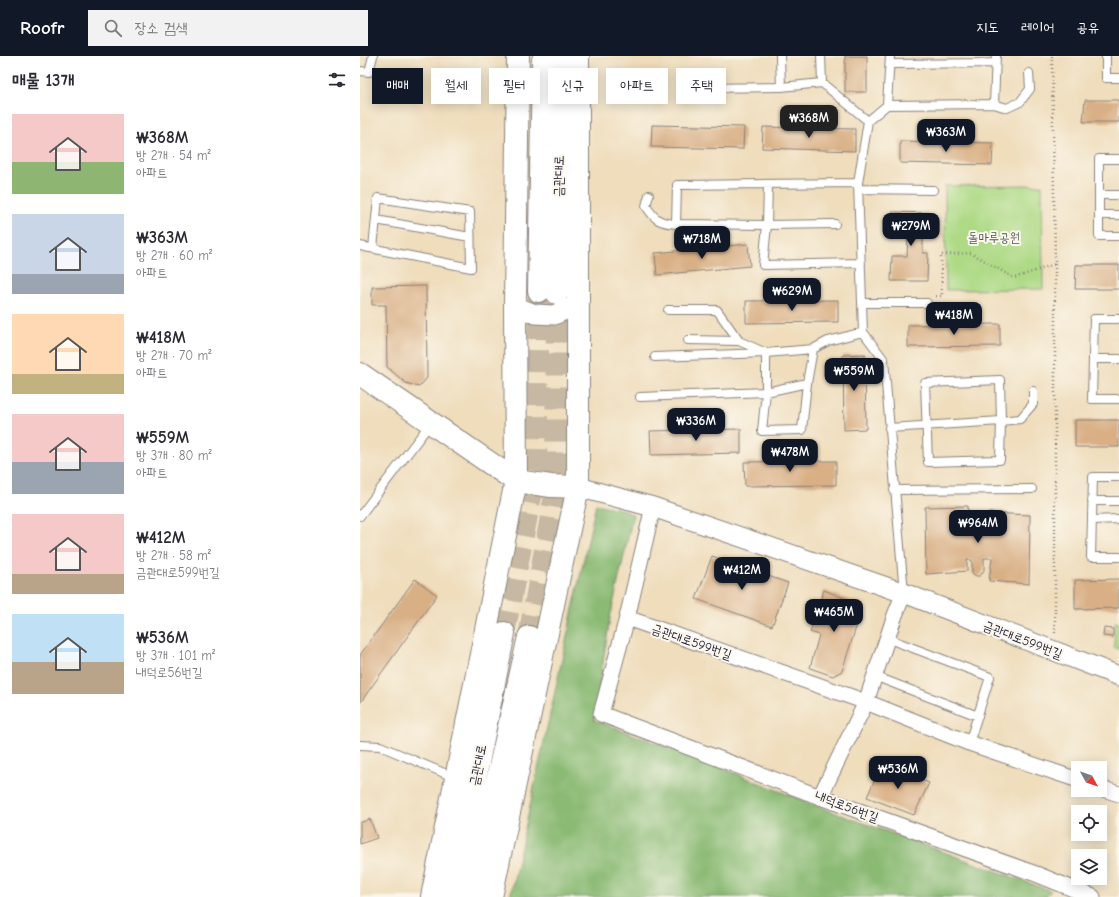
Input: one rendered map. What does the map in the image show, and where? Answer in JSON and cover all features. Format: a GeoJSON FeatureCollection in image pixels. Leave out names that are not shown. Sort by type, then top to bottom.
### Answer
{"type":"FeatureCollection","features":[{"type":"Feature","properties":{"kind":"main road"},"geometry":{"type":"LineString","coordinates":[[432,897],[516,481],[515,306],[518,56]]}},
{"type":"Feature","properties":{"kind":"main road"},"geometry":{"type":"LineString","coordinates":[[490,897],[578,487],[578,304],[560,58]]}},
{"type":"Feature","properties":{"kind":"main road","name":"금관대로"},"geometry":{"type":"LineString","coordinates":[[548,292],[560,58]]}},
{"type":"Feature","properties":{"kind":"main road"},"geometry":{"type":"LineString","coordinates":[[360,374],[516,481],[551,486],[578,487]]}},
{"type":"Feature","properties":{"kind":"main road","name":"금관대로"},"geometry":{"type":"LineString","coordinates":[[451,897],[504,633]]}},
{"type":"Feature","properties":{"kind":"main road","name":"금관대로"},"geometry":{"type":"LineString","coordinates":[[471,897],[529,637]]}},
{"type":"Feature","properties":{"kind":"street"},"geometry":{"type":"LineString","coordinates":[[515,306],[535,314],[554,315],[578,304]]}},
{"type":"Feature","properties":{"kind":"street","name":"금관대로599번길"},"geometry":{"type":"LineString","coordinates":[[578,487],[653,507],[904,593],[1119,676]]}},
{"type":"Feature","properties":{"kind":"street"},"geometry":{"type":"LineString","coordinates":[[626,618],[653,507]]}},
{"type":"Feature","properties":{"kind":"street"},"geometry":{"type":"LineString","coordinates":[[820,797],[866,702],[895,614],[904,593]]}},
{"type":"Feature","properties":{"kind":"street","name":"금관대로599번길"},"geometry":{"type":"LineString","coordinates":[[626,618],[866,702],[969,743],[1071,778]]}},
{"type":"Feature","properties":{"kind":"street","name":"내덕로56번길"},"geometry":{"type":"LineString","coordinates":[[626,618],[601,714],[820,797],[1036,874],[1093,897]]}},
{"type":"Feature","properties":{"kind":"street"},"geometry":{"type":"LineString","coordinates":[[1107,790],[1119,794]]}},
{"type":"Feature","properties":{"kind":"lane"},"geometry":{"type":"LineString","coordinates":[[360,71],[369,72],[373,56]]}},
{"type":"Feature","properties":{"kind":"lane"},"geometry":{"type":"LineString","coordinates":[[780,56],[781,87]]}},
{"type":"Feature","properties":{"kind":"lane"},"geometry":{"type":"LineString","coordinates":[[821,56],[822,83]]}},
{"type":"Feature","properties":{"kind":"lane"},"geometry":{"type":"LineString","coordinates":[[1106,56],[1106,78],[1119,78]]}},
{"type":"Feature","properties":{"kind":"lane"},"geometry":{"type":"LineString","coordinates":[[887,105],[890,60],[996,60],[994,104]]}},
{"type":"Feature","properties":{"kind":"lane"},"geometry":{"type":"LineString","coordinates":[[904,593],[884,360],[863,332],[859,186],[868,121],[887,105],[994,104],[1007,108],[1020,102],[1030,89],[1029,72]]}},
{"type":"Feature","properties":{"kind":"lane"},"geometry":{"type":"LineString","coordinates":[[726,88],[781,87],[822,83],[868,121]]}},
{"type":"Feature","properties":{"kind":"lane"},"geometry":{"type":"LineString","coordinates":[[1119,159],[1099,160],[1099,236],[1119,236]]}},
{"type":"Feature","properties":{"kind":"lane"},"geometry":{"type":"LineString","coordinates":[[676,224],[677,185],[859,186],[933,190]]}},
{"type":"Feature","properties":{"kind":"lane"},"geometry":{"type":"LineString","coordinates":[[768,185],[763,265],[860,263]]}},
{"type":"Feature","properties":{"kind":"lane"},"geometry":{"type":"LineString","coordinates":[[649,195],[646,206],[653,217],[664,224],[834,224]]}},
{"type":"Feature","properties":{"kind":"lane"},"geometry":{"type":"LineString","coordinates":[[1099,195],[1119,195]]}},
{"type":"Feature","properties":{"kind":"lane"},"geometry":{"type":"LineString","coordinates":[[360,246],[471,268],[470,212],[378,198],[373,248]]}},
{"type":"Feature","properties":{"kind":"lane"},"geometry":{"type":"LineString","coordinates":[[1099,215],[1119,216]]}},
{"type":"Feature","properties":{"kind":"lane"},"geometry":{"type":"LineString","coordinates":[[376,220],[470,237]]}},
{"type":"Feature","properties":{"kind":"lane"},"geometry":{"type":"LineString","coordinates":[[862,303],[927,303]]}},
{"type":"Feature","properties":{"kind":"lane"},"geometry":{"type":"LineString","coordinates":[[668,310],[717,310],[739,341]]}},
{"type":"Feature","properties":{"kind":"lane"},"geometry":{"type":"LineString","coordinates":[[1119,319],[1094,320],[1092,399],[1119,399]]}},
{"type":"Feature","properties":{"kind":"lane"},"geometry":{"type":"LineString","coordinates":[[655,357],[766,353],[813,349],[828,341],[863,332]]}},
{"type":"Feature","properties":{"kind":"lane"},"geometry":{"type":"LineString","coordinates":[[688,340],[739,341],[766,353]]}},
{"type":"Feature","properties":{"kind":"lane"},"geometry":{"type":"LineString","coordinates":[[766,353],[766,392],[762,431],[802,430],[807,383],[813,349]]}},
{"type":"Feature","properties":{"kind":"lane"},"geometry":{"type":"LineString","coordinates":[[1093,359],[1119,359]]}},
{"type":"Feature","properties":{"kind":"lane"},"geometry":{"type":"LineString","coordinates":[[1000,380],[1001,421],[1000,460],[928,462],[925,383],[1000,380]]}},
{"type":"Feature","properties":{"kind":"lane"},"geometry":{"type":"LineString","coordinates":[[640,397],[766,392],[807,383]]}},
{"type":"Feature","properties":{"kind":"lane"},"geometry":{"type":"LineString","coordinates":[[889,428],[1020,419],[1033,404],[1032,391]]}},
{"type":"Feature","properties":{"kind":"lane"},"geometry":{"type":"LineString","coordinates":[[360,516],[430,423]]}},
{"type":"Feature","properties":{"kind":"lane"},"geometry":{"type":"LineString","coordinates":[[1119,477],[1092,477],[1092,557],[1119,557]]}},
{"type":"Feature","properties":{"kind":"lane"},"geometry":{"type":"LineString","coordinates":[[894,490],[1032,489]]}},
{"type":"Feature","properties":{"kind":"lane"},"geometry":{"type":"LineString","coordinates":[[1092,501],[1119,501]]}},
{"type":"Feature","properties":{"kind":"lane"},"geometry":{"type":"LineString","coordinates":[[1092,520],[1119,519]]}},
{"type":"Feature","properties":{"kind":"lane"},"geometry":{"type":"LineString","coordinates":[[889,639],[990,677],[969,743]]}},
{"type":"Feature","properties":{"kind":"lane"},"geometry":{"type":"LineString","coordinates":[[877,677],[978,716]]}},
{"type":"Feature","properties":{"kind":"lane"},"geometry":{"type":"LineString","coordinates":[[360,745],[380,746],[456,778]]}},
{"type":"Feature","properties":{"kind":"path"},"geometry":{"type":"LineString","coordinates":[[1052,56],[1055,634]]}},
{"type":"Feature","properties":{"kind":"path"},"geometry":{"type":"LineString","coordinates":[[935,296],[942,296],[941,255],[971,253],[1014,278],[1054,264]]}},
{"type":"Feature","properties":{"kind":"green space","name":"돌마루공원"},"geometry":{"type":"Polygon","coordinates":[[[1042,185],[1043,289],[946,290],[945,186],[1042,185]]]}},
{"type":"Feature","properties":{"kind":"green space"},"geometry":{"type":"Polygon","coordinates":[[[596,504],[624,510],[633,515],[610,618],[594,720],[709,763],[819,807],[1051,891],[1045,897],[510,897],[596,504]]]}},
{"type":"Feature","properties":{"kind":"green space"},"geometry":{"type":"Polygon","coordinates":[[[1115,622],[1119,623],[1119,649],[1114,647],[1115,622]]]}},
{"type":"Feature","properties":{"kind":"building"},"geometry":{"type":"Polygon","coordinates":[[[845,56],[867,56],[867,92],[845,92],[845,56]]]}},
{"type":"Feature","properties":{"kind":"building"},"geometry":{"type":"Polygon","coordinates":[[[1085,100],[1119,100],[1119,122],[1083,122],[1085,100]]]}},
{"type":"Feature","properties":{"kind":"building"},"geometry":{"type":"Polygon","coordinates":[[[652,125],[744,127],[743,149],[651,147],[652,125]]]}},
{"type":"Feature","properties":{"kind":"building"},"geometry":{"type":"Polygon","coordinates":[[[763,127],[855,129],[855,151],[762,148],[763,127]]]}},
{"type":"Feature","properties":{"kind":"building"},"geometry":{"type":"Polygon","coordinates":[[[900,141],[993,143],[992,165],[900,163],[900,141]]]}},
{"type":"Feature","properties":{"kind":"building"},"geometry":{"type":"Polygon","coordinates":[[[892,212],[928,213],[927,238],[923,238],[923,253],[928,253],[927,281],[891,281],[892,256],[907,256],[908,235],[891,235],[892,212]]]}},
{"type":"Feature","properties":{"kind":"building"},"geometry":{"type":"Polygon","coordinates":[[[748,244],[750,266],[657,275],[655,253],[748,244]]]}},
{"type":"Feature","properties":{"kind":"building"},"geometry":{"type":"Polygon","coordinates":[[[1076,265],[1119,265],[1119,289],[1075,289],[1076,265]]]}},
{"type":"Feature","properties":{"kind":"building"},"geometry":{"type":"Polygon","coordinates":[[[426,286],[427,378],[419,387],[406,383],[387,367],[386,305],[372,305],[372,287],[426,286]]]}},
{"type":"Feature","properties":{"kind":"building"},"geometry":{"type":"Polygon","coordinates":[[[838,300],[838,322],[746,323],[746,301],[838,300]]]}},
{"type":"Feature","properties":{"kind":"building"},"geometry":{"type":"Polygon","coordinates":[[[1000,324],[1000,346],[908,347],[908,325],[1000,324]]]}},
{"type":"Feature","properties":{"kind":"building"},"geometry":{"type":"Polygon","coordinates":[[[865,354],[866,429],[844,430],[843,355],[865,354]]]}},
{"type":"Feature","properties":{"kind":"building"},"geometry":{"type":"Polygon","coordinates":[[[1075,420],[1119,420],[1119,447],[1075,447],[1075,420]]]}},
{"type":"Feature","properties":{"kind":"building"},"geometry":{"type":"Polygon","coordinates":[[[741,429],[741,453],[651,455],[650,431],[741,429]]]}},
{"type":"Feature","properties":{"kind":"building"},"geometry":{"type":"Polygon","coordinates":[[[836,461],[836,485],[745,486],[744,462],[836,461]]]}},
{"type":"Feature","properties":{"kind":"building"},"geometry":{"type":"Polygon","coordinates":[[[968,506],[967,529],[987,530],[989,513],[1030,515],[1029,584],[989,581],[992,558],[984,558],[984,570],[980,576],[976,576],[972,573],[972,560],[967,560],[967,571],[926,574],[925,507],[968,506]]]}},
{"type":"Feature","properties":{"kind":"building"},"geometry":{"type":"Polygon","coordinates":[[[712,556],[788,583],[772,626],[696,599],[712,556]]]}},
{"type":"Feature","properties":{"kind":"building"},"geometry":{"type":"Polygon","coordinates":[[[415,579],[437,595],[360,703],[360,655],[415,579]]]}},
{"type":"Feature","properties":{"kind":"building"},"geometry":{"type":"Polygon","coordinates":[[[1119,579],[1119,608],[1075,609],[1075,580],[1119,579]]]}},
{"type":"Feature","properties":{"kind":"building"},"geometry":{"type":"Polygon","coordinates":[[[824,590],[856,603],[860,615],[842,671],[833,676],[810,668],[819,635],[810,632],[824,590]]]}},
{"type":"Feature","properties":{"kind":"building"},"geometry":{"type":"Polygon","coordinates":[[[1104,628],[1113,629],[1113,637],[1103,636],[1104,628]]]}},
{"type":"Feature","properties":{"kind":"building"},"geometry":{"type":"Polygon","coordinates":[[[881,765],[929,783],[914,815],[867,797],[881,765]]]}},
{"type":"Feature","properties":{"kind":"building"},"geometry":{"type":"Polygon","coordinates":[[[370,819],[377,838],[360,844],[360,823],[370,819]]]}},
{"type":"Feature","properties":{"kind":"tunnel"},"geometry":{"type":"LineString","coordinates":[[504,633],[536,469],[539,291]]}},
{"type":"Feature","properties":{"kind":"tunnel"},"geometry":{"type":"LineString","coordinates":[[529,637],[556,490],[557,295]]}}]}
